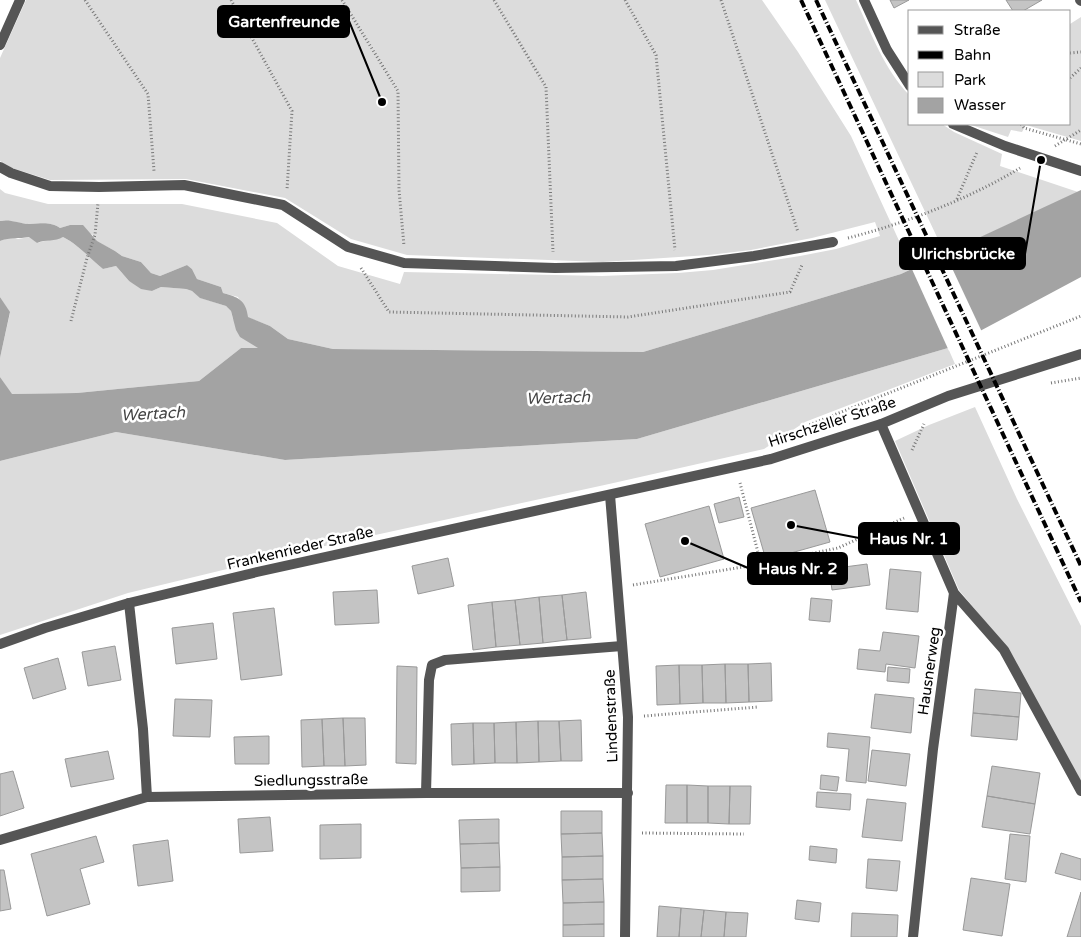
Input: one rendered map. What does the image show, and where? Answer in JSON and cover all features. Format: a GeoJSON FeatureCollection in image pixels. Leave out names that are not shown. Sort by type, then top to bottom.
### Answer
{"type":"FeatureCollection","features":[{"type":"Feature","properties":{"kind":"street"},"geometry":{"type":"LineString","coordinates":[[0,45],[20,0]]}},
{"type":"Feature","properties":{"kind":"street"},"geometry":{"type":"LineString","coordinates":[[864,0],[887,50],[908,83]]}},
{"type":"Feature","properties":{"kind":"street"},"geometry":{"type":"LineString","coordinates":[[955,125],[1005,146],[1081,170]]}},
{"type":"Feature","properties":{"kind":"street"},"geometry":{"type":"LineString","coordinates":[[0,166],[11,173],[50,186],[184,185],[284,205],[348,247],[404,263],[555,268],[676,266],[833,242]]}},
{"type":"Feature","properties":{"kind":"street","name":"Hirschzeller Straße"},"geometry":{"type":"LineString","coordinates":[[610,495],[771,459],[881,424],[948,396],[1058,360],[1081,355]]}},
{"type":"Feature","properties":{"kind":"street"},"geometry":{"type":"LineString","coordinates":[[881,424],[954,593],[1004,650],[1081,791]]}},
{"type":"Feature","properties":{"kind":"street","name":"Frankenrieder Straße"},"geometry":{"type":"LineString","coordinates":[[0,644],[129,602],[610,495]]}},
{"type":"Feature","properties":{"kind":"street","name":"Lindenstraße"},"geometry":{"type":"LineString","coordinates":[[610,495],[628,717],[625,937]]}},
{"type":"Feature","properties":{"kind":"street","name":"Hausnerweg"},"geometry":{"type":"LineString","coordinates":[[913,937],[954,593]]}},
{"type":"Feature","properties":{"kind":"street"},"geometry":{"type":"LineString","coordinates":[[129,602],[143,729],[147,797]]}},
{"type":"Feature","properties":{"kind":"street"},"geometry":{"type":"LineString","coordinates":[[426,793],[429,680],[432,665],[445,660],[622,646]]}},
{"type":"Feature","properties":{"kind":"street","name":"Siedlungsstraße"},"geometry":{"type":"LineString","coordinates":[[0,840],[147,797],[426,793],[628,793]]}},
{"type":"Feature","properties":{"kind":"path"},"geometry":{"type":"LineString","coordinates":[[85,0],[148,94],[154,166],[153,186]]}},
{"type":"Feature","properties":{"kind":"path"},"geometry":{"type":"LineString","coordinates":[[231,0],[292,111],[287,192],[284,205]]}},
{"type":"Feature","properties":{"kind":"path"},"geometry":{"type":"LineString","coordinates":[[342,0],[398,91],[399,190],[405,253],[404,263]]}},
{"type":"Feature","properties":{"kind":"path"},"geometry":{"type":"LineString","coordinates":[[494,0],[546,87],[555,268]]}},
{"type":"Feature","properties":{"kind":"path"},"geometry":{"type":"LineString","coordinates":[[625,0],[656,55],[676,266]]}},
{"type":"Feature","properties":{"kind":"path"},"geometry":{"type":"LineString","coordinates":[[348,247],[389,312],[628,317],[790,292],[806,247],[721,0]]}},
{"type":"Feature","properties":{"kind":"path"},"geometry":{"type":"LineString","coordinates":[[1071,77],[1081,68]]}},
{"type":"Feature","properties":{"kind":"path"},"geometry":{"type":"LineString","coordinates":[[1022,125],[1024,128],[1081,144]]}},
{"type":"Feature","properties":{"kind":"path"},"geometry":{"type":"LineString","coordinates":[[1049,150],[1081,130]]}},
{"type":"Feature","properties":{"kind":"path"},"geometry":{"type":"LineString","coordinates":[[956,200],[983,137]]}},
{"type":"Feature","properties":{"kind":"path"},"geometry":{"type":"LineString","coordinates":[[833,242],[880,229],[937,209],[1025,165]]}},
{"type":"Feature","properties":{"kind":"path"},"geometry":{"type":"LineString","coordinates":[[71,321],[87,258],[95,235],[99,187]]}},
{"type":"Feature","properties":{"kind":"path"},"geometry":{"type":"LineString","coordinates":[[802,431],[809,426],[1081,316]]}},
{"type":"Feature","properties":{"kind":"path"},"geometry":{"type":"LineString","coordinates":[[739,481],[761,564]]}},
{"type":"Feature","properties":{"kind":"path"},"geometry":{"type":"LineString","coordinates":[[638,584],[761,564],[838,548],[919,512]]}},
{"type":"Feature","properties":{"kind":"path"},"geometry":{"type":"LineString","coordinates":[[628,717],[758,707]]}},
{"type":"Feature","properties":{"kind":"path"},"geometry":{"type":"LineString","coordinates":[[627,833],[744,834]]}},
{"type":"Feature","properties":{"kind":"green space"},"geometry":{"type":"Polygon","coordinates":[[[26,0],[762,0],[798,52],[851,136],[912,269],[901,274],[643,352],[333,349],[288,339],[270,326],[247,317],[238,297],[223,293],[221,287],[197,279],[192,269],[187,265],[160,276],[151,273],[141,262],[122,256],[96,241],[93,235],[70,225],[60,228],[48,224],[0,221],[0,189],[5,193],[48,204],[182,204],[277,223],[338,266],[400,284],[404,272],[602,276],[713,270],[836,249],[880,236],[875,222],[812,238],[751,250],[709,255],[603,262],[407,255],[351,239],[285,198],[186,179],[50,180],[12,168],[0,161],[0,58],[26,0]]]}},
{"type":"Feature","properties":{"kind":"green space"},"geometry":{"type":"Polygon","coordinates":[[[825,0],[856,0],[885,62],[908,94],[908,125],[944,125],[954,132],[1002,154],[1000,166],[1078,192],[945,254],[825,0]]]}},
{"type":"Feature","properties":{"kind":"green space"},"geometry":{"type":"Polygon","coordinates":[[[1081,17],[1081,141],[1026,125],[1071,125],[1071,23],[1081,17]]]}},
{"type":"Feature","properties":{"kind":"green space"},"geometry":{"type":"Polygon","coordinates":[[[971,125],[1026,125],[1022,132],[1011,130],[1008,137],[971,125]]]}},
{"type":"Feature","properties":{"kind":"green space"},"geometry":{"type":"Polygon","coordinates":[[[12,237],[18,239],[30,237],[37,243],[63,237],[103,269],[116,266],[129,281],[152,291],[161,287],[186,289],[201,298],[226,306],[231,311],[233,319],[259,348],[241,348],[199,381],[77,393],[11,394],[0,377],[0,358],[10,313],[0,297],[0,241],[12,237]]]}},
{"type":"Feature","properties":{"kind":"green space"},"geometry":{"type":"Polygon","coordinates":[[[948,348],[955,364],[805,422],[764,449],[302,551],[128,593],[0,635],[0,461],[116,432],[285,460],[637,439],[948,348]]]}},
{"type":"Feature","properties":{"kind":"green space"},"geometry":{"type":"Polygon","coordinates":[[[975,407],[1017,499],[1081,626],[1081,781],[1007,648],[959,590],[895,441],[975,407]]]}},
{"type":"Feature","properties":{"kind":"water","name":"Wertach"},"geometry":{"type":"Polygon","coordinates":[[[1081,190],[1081,277],[948,348],[637,439],[285,460],[116,432],[0,461],[0,377],[12,394],[77,393],[199,381],[241,348],[258,348],[240,337],[231,311],[226,306],[200,298],[192,291],[186,289],[161,287],[152,291],[141,289],[129,281],[116,266],[103,269],[63,237],[37,243],[29,237],[0,241],[0,221],[49,224],[60,228],[70,225],[83,225],[97,241],[122,256],[141,262],[151,273],[160,276],[187,265],[192,269],[197,279],[221,287],[223,293],[240,300],[247,311],[248,317],[270,326],[288,339],[333,349],[643,352],[901,274],[1081,190]]]}},
{"type":"Feature","properties":{"kind":"water"},"geometry":{"type":"Polygon","coordinates":[[[0,297],[10,312],[0,358],[0,297]]]}},
{"type":"Feature","properties":{"kind":"pier"},"geometry":{"type":"Polygon","coordinates":[[[944,251],[982,332],[949,351],[911,267],[944,251]]]}},
{"type":"Feature","properties":{"kind":"building"},"geometry":{"type":"Polygon","coordinates":[[[890,0],[909,0],[894,8],[890,0]]]}},
{"type":"Feature","properties":{"kind":"building"},"geometry":{"type":"Polygon","coordinates":[[[1006,0],[1042,0],[1025,10],[1012,10],[1006,0]]]}},
{"type":"Feature","properties":{"kind":"building"},"geometry":{"type":"Polygon","coordinates":[[[815,490],[830,542],[766,560],[751,508],[815,490]]]}},
{"type":"Feature","properties":{"kind":"building"},"geometry":{"type":"Polygon","coordinates":[[[739,497],[744,517],[719,523],[714,504],[739,497]]]}},
{"type":"Feature","properties":{"kind":"building"},"geometry":{"type":"Polygon","coordinates":[[[709,506],[724,559],[660,577],[645,524],[709,506]]]}},
{"type":"Feature","properties":{"kind":"building"},"geometry":{"type":"Polygon","coordinates":[[[448,558],[454,586],[418,594],[412,566],[448,558]]]}},
{"type":"Feature","properties":{"kind":"building"},"geometry":{"type":"Polygon","coordinates":[[[867,564],[870,585],[832,590],[829,569],[867,564]]]}},
{"type":"Feature","properties":{"kind":"building"},"geometry":{"type":"Polygon","coordinates":[[[890,569],[921,572],[918,612],[886,609],[890,569]]]}},
{"type":"Feature","properties":{"kind":"building"},"geometry":{"type":"Polygon","coordinates":[[[377,590],[379,623],[335,625],[333,592],[377,590]]]}},
{"type":"Feature","properties":{"kind":"building"},"geometry":{"type":"Polygon","coordinates":[[[586,592],[591,638],[567,640],[562,595],[586,592]]]}},
{"type":"Feature","properties":{"kind":"building"},"geometry":{"type":"Polygon","coordinates":[[[562,595],[567,640],[543,643],[539,597],[562,595]]]}},
{"type":"Feature","properties":{"kind":"building"},"geometry":{"type":"Polygon","coordinates":[[[539,597],[543,643],[520,645],[515,600],[539,597]]]}},
{"type":"Feature","properties":{"kind":"building"},"geometry":{"type":"Polygon","coordinates":[[[811,598],[832,600],[830,622],[809,620],[811,598]]]}},
{"type":"Feature","properties":{"kind":"building"},"geometry":{"type":"Polygon","coordinates":[[[515,600],[520,645],[496,647],[492,602],[515,600]]]}},
{"type":"Feature","properties":{"kind":"building"},"geometry":{"type":"Polygon","coordinates":[[[492,602],[496,647],[473,650],[468,605],[492,602]]]}},
{"type":"Feature","properties":{"kind":"building"},"geometry":{"type":"Polygon","coordinates":[[[274,608],[282,675],[241,680],[233,613],[274,608]]]}},
{"type":"Feature","properties":{"kind":"building"},"geometry":{"type":"Polygon","coordinates":[[[213,623],[217,659],[176,664],[172,628],[213,623]]]}},
{"type":"Feature","properties":{"kind":"building"},"geometry":{"type":"Polygon","coordinates":[[[883,632],[919,636],[915,668],[886,664],[885,672],[857,669],[859,649],[880,651],[883,632]]]}},
{"type":"Feature","properties":{"kind":"building"},"geometry":{"type":"Polygon","coordinates":[[[115,646],[121,680],[88,686],[82,652],[115,646]]]}},
{"type":"Feature","properties":{"kind":"building"},"geometry":{"type":"Polygon","coordinates":[[[58,658],[66,689],[33,699],[24,668],[58,658]]]}},
{"type":"Feature","properties":{"kind":"building"},"geometry":{"type":"Polygon","coordinates":[[[771,663],[772,701],[749,702],[748,664],[771,663]]]}},
{"type":"Feature","properties":{"kind":"building"},"geometry":{"type":"Polygon","coordinates":[[[725,664],[748,664],[749,702],[726,703],[725,664]]]}},
{"type":"Feature","properties":{"kind":"building"},"geometry":{"type":"Polygon","coordinates":[[[725,664],[726,703],[703,703],[702,665],[725,664]]]}},
{"type":"Feature","properties":{"kind":"building"},"geometry":{"type":"Polygon","coordinates":[[[679,665],[702,665],[703,703],[680,704],[679,665]]]}},
{"type":"Feature","properties":{"kind":"building"},"geometry":{"type":"Polygon","coordinates":[[[679,665],[680,704],[657,705],[656,666],[679,665]]]}},
{"type":"Feature","properties":{"kind":"building"},"geometry":{"type":"Polygon","coordinates":[[[397,666],[417,667],[416,764],[396,763],[397,666]]]}},
{"type":"Feature","properties":{"kind":"building"},"geometry":{"type":"Polygon","coordinates":[[[888,667],[910,669],[909,683],[887,681],[888,667]]]}},
{"type":"Feature","properties":{"kind":"building"},"geometry":{"type":"Polygon","coordinates":[[[975,689],[1021,693],[1019,717],[973,713],[975,689]]]}},
{"type":"Feature","properties":{"kind":"building"},"geometry":{"type":"Polygon","coordinates":[[[875,694],[914,698],[911,733],[871,728],[875,694]]]}},
{"type":"Feature","properties":{"kind":"building"},"geometry":{"type":"Polygon","coordinates":[[[175,699],[212,700],[210,737],[173,736],[175,699]]]}},
{"type":"Feature","properties":{"kind":"building"},"geometry":{"type":"Polygon","coordinates":[[[973,713],[1019,717],[1017,740],[971,736],[973,713]]]}},
{"type":"Feature","properties":{"kind":"building"},"geometry":{"type":"Polygon","coordinates":[[[343,718],[365,718],[366,765],[345,766],[343,718]]]}},
{"type":"Feature","properties":{"kind":"building"},"geometry":{"type":"Polygon","coordinates":[[[343,718],[345,766],[324,766],[322,719],[343,718]]]}},
{"type":"Feature","properties":{"kind":"building"},"geometry":{"type":"Polygon","coordinates":[[[322,719],[324,766],[302,767],[301,720],[322,719]]]}},
{"type":"Feature","properties":{"kind":"building"},"geometry":{"type":"Polygon","coordinates":[[[581,720],[582,761],[561,761],[559,721],[581,720]]]}},
{"type":"Feature","properties":{"kind":"building"},"geometry":{"type":"Polygon","coordinates":[[[538,721],[559,721],[561,761],[539,762],[538,721]]]}},
{"type":"Feature","properties":{"kind":"building"},"geometry":{"type":"Polygon","coordinates":[[[538,721],[539,762],[517,763],[516,722],[538,721]]]}},
{"type":"Feature","properties":{"kind":"building"},"geometry":{"type":"Polygon","coordinates":[[[516,722],[517,763],[495,763],[494,723],[516,722]]]}},
{"type":"Feature","properties":{"kind":"building"},"geometry":{"type":"Polygon","coordinates":[[[473,723],[494,723],[495,763],[474,764],[473,723]]]}},
{"type":"Feature","properties":{"kind":"building"},"geometry":{"type":"Polygon","coordinates":[[[473,723],[474,764],[452,765],[451,724],[473,723]]]}},
{"type":"Feature","properties":{"kind":"building"},"geometry":{"type":"Polygon","coordinates":[[[828,733],[870,737],[866,783],[846,781],[849,749],[827,747],[828,733]]]}},
{"type":"Feature","properties":{"kind":"building"},"geometry":{"type":"Polygon","coordinates":[[[269,736],[269,764],[235,764],[234,737],[269,736]]]}},
{"type":"Feature","properties":{"kind":"building"},"geometry":{"type":"Polygon","coordinates":[[[872,750],[910,754],[906,786],[868,781],[872,750]]]}},
{"type":"Feature","properties":{"kind":"building"},"geometry":{"type":"Polygon","coordinates":[[[108,751],[114,779],[71,787],[65,759],[108,751]]]}},
{"type":"Feature","properties":{"kind":"building"},"geometry":{"type":"Polygon","coordinates":[[[992,766],[1040,773],[1035,804],[987,796],[992,766]]]}},
{"type":"Feature","properties":{"kind":"building"},"geometry":{"type":"Polygon","coordinates":[[[13,771],[24,808],[0,816],[0,774],[13,771]]]}},
{"type":"Feature","properties":{"kind":"building"},"geometry":{"type":"Polygon","coordinates":[[[821,775],[839,777],[837,791],[820,789],[821,775]]]}},
{"type":"Feature","properties":{"kind":"building"},"geometry":{"type":"Polygon","coordinates":[[[666,785],[687,785],[687,823],[665,823],[666,785]]]}},
{"type":"Feature","properties":{"kind":"building"},"geometry":{"type":"Polygon","coordinates":[[[687,785],[708,786],[708,823],[687,823],[687,785]]]}},
{"type":"Feature","properties":{"kind":"building"},"geometry":{"type":"Polygon","coordinates":[[[708,786],[730,786],[729,824],[708,823],[708,786]]]}},
{"type":"Feature","properties":{"kind":"building"},"geometry":{"type":"Polygon","coordinates":[[[730,786],[751,786],[750,824],[729,824],[730,786]]]}},
{"type":"Feature","properties":{"kind":"building"},"geometry":{"type":"Polygon","coordinates":[[[817,792],[851,794],[850,810],[816,807],[817,792]]]}},
{"type":"Feature","properties":{"kind":"building"},"geometry":{"type":"Polygon","coordinates":[[[987,796],[1035,804],[1030,834],[982,827],[987,796]]]}},
{"type":"Feature","properties":{"kind":"building"},"geometry":{"type":"Polygon","coordinates":[[[867,799],[906,803],[902,841],[862,837],[867,799]]]}},
{"type":"Feature","properties":{"kind":"building"},"geometry":{"type":"Polygon","coordinates":[[[561,811],[602,811],[602,833],[561,834],[561,811]]]}},
{"type":"Feature","properties":{"kind":"building"},"geometry":{"type":"Polygon","coordinates":[[[270,817],[273,851],[240,853],[238,819],[270,817]]]}},
{"type":"Feature","properties":{"kind":"building"},"geometry":{"type":"Polygon","coordinates":[[[499,819],[499,843],[460,844],[459,820],[499,819]]]}},
{"type":"Feature","properties":{"kind":"building"},"geometry":{"type":"Polygon","coordinates":[[[361,824],[361,858],[320,859],[320,825],[361,824]]]}},
{"type":"Feature","properties":{"kind":"building"},"geometry":{"type":"Polygon","coordinates":[[[602,833],[603,856],[562,857],[561,834],[602,833]]]}},
{"type":"Feature","properties":{"kind":"building"},"geometry":{"type":"Polygon","coordinates":[[[1010,834],[1030,836],[1026,882],[1005,879],[1010,834]]]}},
{"type":"Feature","properties":{"kind":"building"},"geometry":{"type":"Polygon","coordinates":[[[96,836],[104,862],[80,869],[90,904],[47,916],[31,854],[96,836]]]}},
{"type":"Feature","properties":{"kind":"building"},"geometry":{"type":"Polygon","coordinates":[[[168,840],[173,881],[138,886],[133,845],[168,840]]]}},
{"type":"Feature","properties":{"kind":"building"},"geometry":{"type":"Polygon","coordinates":[[[499,843],[500,867],[461,868],[460,844],[499,843]]]}},
{"type":"Feature","properties":{"kind":"building"},"geometry":{"type":"Polygon","coordinates":[[[810,846],[837,849],[836,863],[809,860],[810,846]]]}},
{"type":"Feature","properties":{"kind":"building"},"geometry":{"type":"Polygon","coordinates":[[[1061,853],[1081,859],[1081,880],[1055,873],[1061,853]]]}},
{"type":"Feature","properties":{"kind":"building"},"geometry":{"type":"Polygon","coordinates":[[[603,856],[603,879],[562,880],[562,857],[603,856]]]}},
{"type":"Feature","properties":{"kind":"building"},"geometry":{"type":"Polygon","coordinates":[[[868,859],[900,861],[897,891],[866,888],[868,859]]]}},
{"type":"Feature","properties":{"kind":"building"},"geometry":{"type":"Polygon","coordinates":[[[500,867],[500,891],[461,892],[461,868],[500,867]]]}},
{"type":"Feature","properties":{"kind":"building"},"geometry":{"type":"Polygon","coordinates":[[[0,870],[4,870],[11,909],[0,911],[0,870]]]}},
{"type":"Feature","properties":{"kind":"building"},"geometry":{"type":"Polygon","coordinates":[[[971,878],[1010,884],[1002,936],[963,930],[971,878]]]}},
{"type":"Feature","properties":{"kind":"building"},"geometry":{"type":"Polygon","coordinates":[[[603,879],[604,902],[563,903],[562,880],[603,879]]]}},
{"type":"Feature","properties":{"kind":"building"},"geometry":{"type":"Polygon","coordinates":[[[1081,892],[1081,937],[1067,937],[1081,892]]]}},
{"type":"Feature","properties":{"kind":"building"},"geometry":{"type":"Polygon","coordinates":[[[797,900],[821,903],[819,922],[795,919],[797,900]]]}},
{"type":"Feature","properties":{"kind":"building"},"geometry":{"type":"Polygon","coordinates":[[[604,902],[604,924],[563,925],[563,903],[604,902]]]}},
{"type":"Feature","properties":{"kind":"building"},"geometry":{"type":"Polygon","coordinates":[[[659,906],[681,908],[679,937],[657,937],[659,906]]]}},
{"type":"Feature","properties":{"kind":"building"},"geometry":{"type":"Polygon","coordinates":[[[681,908],[704,910],[701,937],[679,937],[681,908]]]}},
{"type":"Feature","properties":{"kind":"building"},"geometry":{"type":"Polygon","coordinates":[[[704,910],[726,912],[724,937],[701,937],[704,910]]]}},
{"type":"Feature","properties":{"kind":"building"},"geometry":{"type":"Polygon","coordinates":[[[726,912],[748,913],[746,937],[724,937],[726,912]]]}},
{"type":"Feature","properties":{"kind":"building"},"geometry":{"type":"Polygon","coordinates":[[[852,913],[898,915],[897,937],[851,937],[852,913]]]}},
{"type":"Feature","properties":{"kind":"building"},"geometry":{"type":"Polygon","coordinates":[[[604,924],[604,937],[563,937],[563,925],[604,924]]]}},
{"type":"Feature","properties":{"kind":"railway"},"geometry":{"type":"LineString","coordinates":[[801,0],[1081,602]]}},
{"type":"Feature","properties":{"kind":"railway"},"geometry":{"type":"LineString","coordinates":[[816,0],[1081,566]]}},
{"type":"Feature","properties":{"kind":"place","name":"Gartenfreunde"},"geometry":{"type":"Point","coordinates":[382,102]}},
{"type":"Feature","properties":{"kind":"place","name":"Ulrichsbrücke"},"geometry":{"type":"Point","coordinates":[1041,160]}},
{"type":"Feature","properties":{"kind":"place","name":"Haus Nr. 1"},"geometry":{"type":"Point","coordinates":[791,525]}},
{"type":"Feature","properties":{"kind":"place","name":"Haus Nr. 2"},"geometry":{"type":"Point","coordinates":[685,541]}}]}
